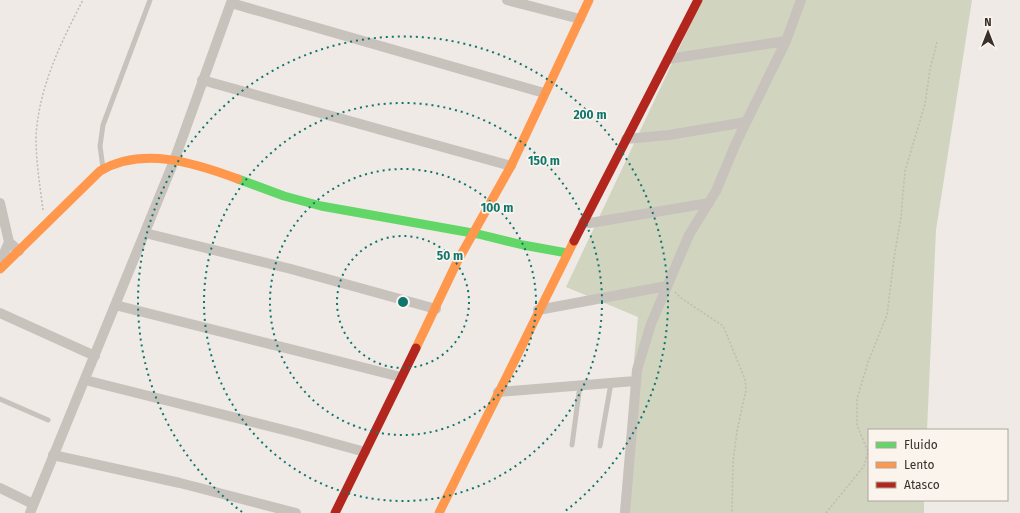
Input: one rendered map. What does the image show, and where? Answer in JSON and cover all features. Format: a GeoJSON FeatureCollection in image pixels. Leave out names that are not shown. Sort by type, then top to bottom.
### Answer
{"type":"FeatureCollection","features":[{"type":"Feature","properties":{"kind":"street"},"geometry":{"type":"LineString","coordinates":[[507,0],[580,20]]}},
{"type":"Feature","properties":{"kind":"street"},"geometry":{"type":"LineString","coordinates":[[335,513],[436,309],[449,277],[511,166],[589,0]]}},
{"type":"Feature","properties":{"kind":"street"},"geometry":{"type":"LineString","coordinates":[[439,513],[538,310],[698,0]]}},
{"type":"Feature","properties":{"kind":"street"},"geometry":{"type":"LineString","coordinates":[[626,513],[636,370],[651,324],[689,235],[716,191],[746,122],[786,41],[802,0]]}},
{"type":"Feature","properties":{"kind":"street"},"geometry":{"type":"LineString","coordinates":[[0,488],[31,508],[95,356],[174,160],[231,2],[544,93]]}},
{"type":"Feature","properties":{"kind":"street"},"geometry":{"type":"LineString","coordinates":[[668,59],[786,41]]}},
{"type":"Feature","properties":{"kind":"street"},"geometry":{"type":"LineString","coordinates":[[202,80],[511,166]]}},
{"type":"Feature","properties":{"kind":"street"},"geometry":{"type":"LineString","coordinates":[[626,139],[669,135],[746,122]]}},
{"type":"Feature","properties":{"kind":"street"},"geometry":{"type":"LineString","coordinates":[[1,268],[104,168],[114,163],[130,159],[174,160],[196,165],[269,192],[299,201],[441,230],[474,233],[516,244],[567,253]]}},
{"type":"Feature","properties":{"kind":"street"},"geometry":{"type":"LineString","coordinates":[[0,203],[9,242],[19,251]]}},
{"type":"Feature","properties":{"kind":"street"},"geometry":{"type":"LineString","coordinates":[[584,222],[590,223],[709,203]]}},
{"type":"Feature","properties":{"kind":"street"},"geometry":{"type":"LineString","coordinates":[[144,233],[291,269],[436,309]]}},
{"type":"Feature","properties":{"kind":"street"},"geometry":{"type":"LineString","coordinates":[[1,268],[3,256],[9,242]]}},
{"type":"Feature","properties":{"kind":"street"},"geometry":{"type":"LineString","coordinates":[[538,310],[667,286]]}},
{"type":"Feature","properties":{"kind":"street"},"geometry":{"type":"LineString","coordinates":[[115,305],[401,377]]}},
{"type":"Feature","properties":{"kind":"street"},"geometry":{"type":"LineString","coordinates":[[0,313],[95,356]]}},
{"type":"Feature","properties":{"kind":"street"},"geometry":{"type":"LineString","coordinates":[[85,380],[281,429],[365,452]]}},
{"type":"Feature","properties":{"kind":"street"},"geometry":{"type":"LineString","coordinates":[[498,392],[635,381]]}},
{"type":"Feature","properties":{"kind":"street"},"geometry":{"type":"LineString","coordinates":[[53,455],[195,487],[296,513]]}},
{"type":"Feature","properties":{"kind":"lane"},"geometry":{"type":"LineString","coordinates":[[104,168],[100,152],[103,125],[150,0]]}},
{"type":"Feature","properties":{"kind":"lane"},"geometry":{"type":"LineString","coordinates":[[600,446],[611,383]]}},
{"type":"Feature","properties":{"kind":"lane"},"geometry":{"type":"LineString","coordinates":[[572,445],[580,385]]}},
{"type":"Feature","properties":{"kind":"lane"},"geometry":{"type":"LineString","coordinates":[[0,399],[48,420]]}},
{"type":"Feature","properties":{"kind":"path"},"geometry":{"type":"LineString","coordinates":[[45,224],[36,153],[40,107],[48,77],[83,0]]}},
{"type":"Feature","properties":{"kind":"path"},"geometry":{"type":"LineString","coordinates":[[826,513],[868,459],[867,449],[857,425],[857,399],[868,362],[887,315],[894,258],[901,218],[905,171],[925,104],[930,69],[937,42]]}},
{"type":"Feature","properties":{"kind":"path"},"geometry":{"type":"LineString","coordinates":[[667,286],[687,302],[723,326],[744,379],[746,390],[737,431],[733,462],[732,513]]}},
{"type":"Feature","properties":{"kind":"green space"},"geometry":{"type":"Polygon","coordinates":[[[702,0],[972,0],[936,230],[927,429],[868,429],[868,501],[924,501],[924,513],[620,513],[638,317],[566,287],[702,0]]]}},
{"type":"Feature","properties":{"kind":"traffic: fast"},"geometry":{"type":"LineString","coordinates":[[238,179],[284,196],[321,206],[478,234],[523,245],[567,253]]}},
{"type":"Feature","properties":{"kind":"traffic: slow"},"geometry":{"type":"LineString","coordinates":[[416,348],[457,262],[511,166],[589,0]]}},
{"type":"Feature","properties":{"kind":"traffic: slow"},"geometry":{"type":"LineString","coordinates":[[0,269],[100,171],[117,164],[134,159],[151,158],[169,160],[204,167],[238,179]]}},
{"type":"Feature","properties":{"kind":"traffic: slow"},"geometry":{"type":"LineString","coordinates":[[439,513],[574,241]]}},
{"type":"Feature","properties":{"kind":"traffic: jam"},"geometry":{"type":"LineString","coordinates":[[574,241],[698,0]]}},
{"type":"Feature","properties":{"kind":"traffic: jam"},"geometry":{"type":"LineString","coordinates":[[335,513],[416,348]]}}]}
